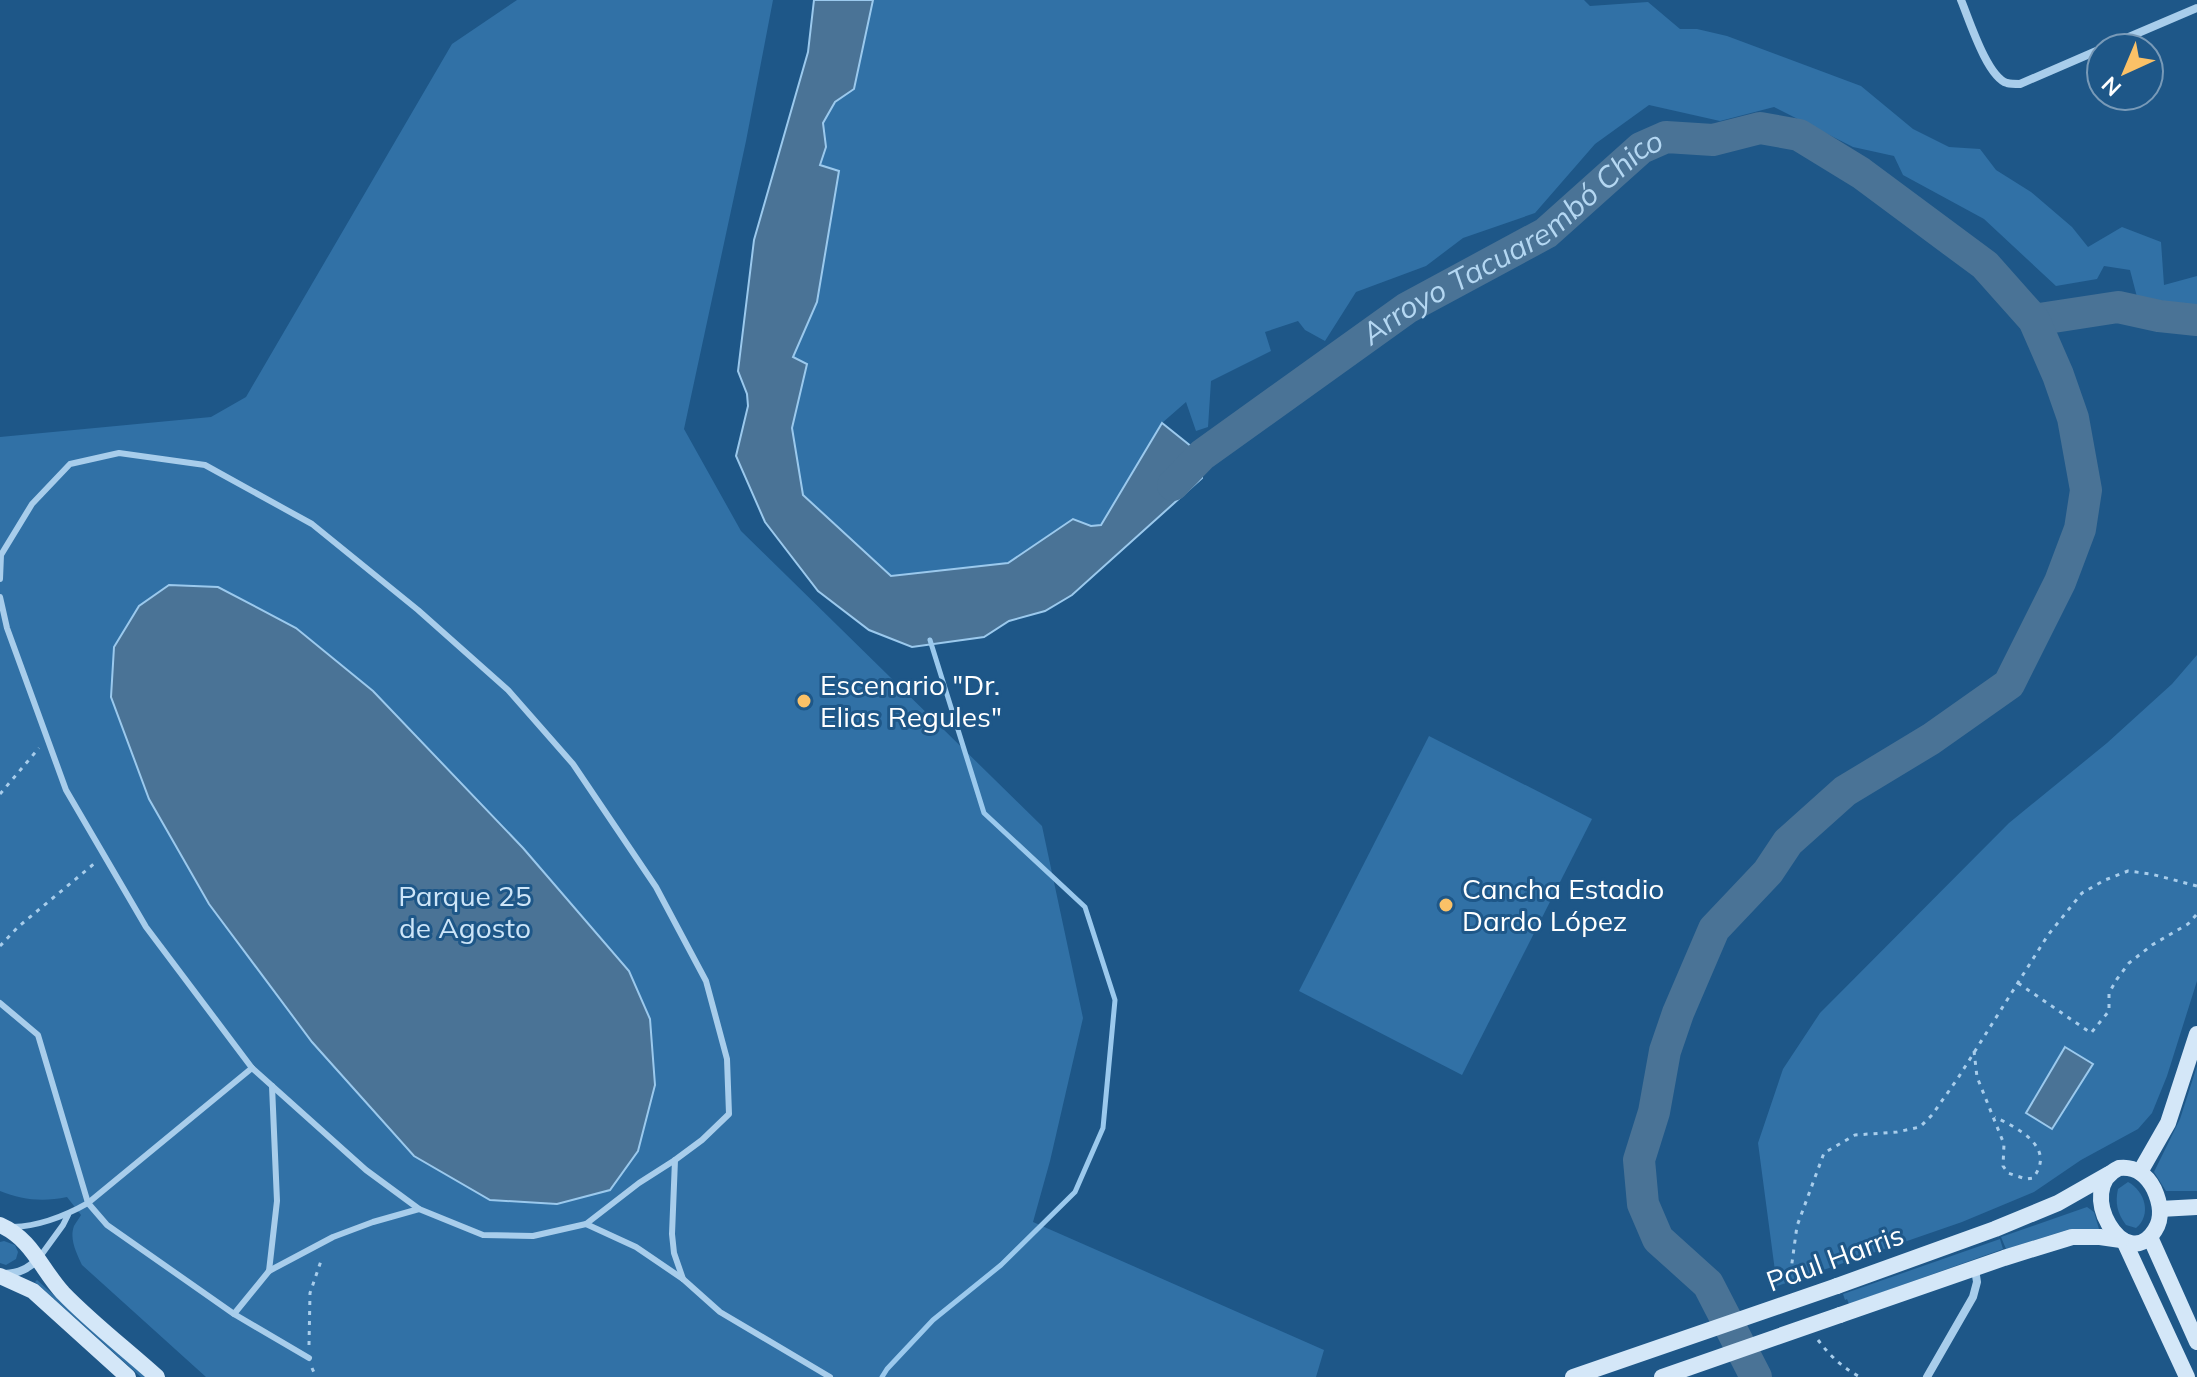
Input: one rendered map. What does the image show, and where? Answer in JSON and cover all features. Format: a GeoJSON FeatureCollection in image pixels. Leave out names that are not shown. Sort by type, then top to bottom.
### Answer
{"type":"FeatureCollection","features":[{"type":"Feature","properties":{"kind":"main road"},"geometry":{"type":"LineString","coordinates":[[2140,1172],[2168,1123],[2197,1034]]}},
{"type":"Feature","properties":{"kind":"main road"},"geometry":{"type":"LineString","coordinates":[[2123,1240],[2139,1243],[2150,1237],[2159,1223],[2160,1209],[2153,1188],[2140,1172],[2125,1168],[2109,1174],[2103,1184],[2104,1212],[2113,1232],[2123,1240],[2187,1377]]}},
{"type":"Feature","properties":{"kind":"main road","name":"Paul Harris"},"geometry":{"type":"LineString","coordinates":[[1573,1377],[1837,1286],[2045,1209],[2109,1174]]}},
{"type":"Feature","properties":{"kind":"main road"},"geometry":{"type":"LineString","coordinates":[[2160,1209],[2197,1207]]}},
{"type":"Feature","properties":{"kind":"main road"},"geometry":{"type":"LineString","coordinates":[[2,1227],[29,1245],[63,1292],[157,1377]]}},
{"type":"Feature","properties":{"kind":"main road","name":"Paul Harris"},"geometry":{"type":"LineString","coordinates":[[1662,1377],[2072,1237],[2123,1240]]}},
{"type":"Feature","properties":{"kind":"main road"},"geometry":{"type":"LineString","coordinates":[[2150,1237],[2197,1342]]}},
{"type":"Feature","properties":{"kind":"main road"},"geometry":{"type":"LineString","coordinates":[[0,1275],[33,1291],[128,1377]]}},
{"type":"Feature","properties":{"kind":"street"},"geometry":{"type":"LineString","coordinates":[[1961,0],[1991,69],[2007,83],[2020,84],[2085,55]]}},
{"type":"Feature","properties":{"kind":"street"},"geometry":{"type":"LineString","coordinates":[[2140,32],[2197,8]]}},
{"type":"Feature","properties":{"kind":"street"},"geometry":{"type":"LineString","coordinates":[[0,1275],[17,1274],[39,1258]]}},
{"type":"Feature","properties":{"kind":"street"},"geometry":{"type":"LineString","coordinates":[[1927,1377],[1973,1297],[1977,1282],[1975,1268]]}},
{"type":"Feature","properties":{"kind":"lane"},"geometry":{"type":"LineString","coordinates":[[0,579],[1,555],[32,504],[70,464],[119,453],[205,465],[312,524],[418,610],[508,690],[573,764],[656,887],[706,981],[727,1059],[729,1114],[702,1140],[586,1224],[533,1236],[483,1235],[419,1209],[366,1170],[252,1068],[146,927],[66,790],[7,628],[0,597]]}},
{"type":"Feature","properties":{"kind":"lane"},"geometry":{"type":"LineString","coordinates":[[0,1003],[38,1035],[88,1203],[107,1225],[234,1314],[309,1358]]}},
{"type":"Feature","properties":{"kind":"lane"},"geometry":{"type":"LineString","coordinates":[[2,1227],[37,1225],[68,1215],[88,1203],[252,1068]]}},
{"type":"Feature","properties":{"kind":"lane"},"geometry":{"type":"LineString","coordinates":[[269,1271],[277,1201],[271,1086]]}},
{"type":"Feature","properties":{"kind":"lane"},"geometry":{"type":"LineString","coordinates":[[675,1160],[672,1234],[674,1253],[683,1279]]}},
{"type":"Feature","properties":{"kind":"lane"},"geometry":{"type":"LineString","coordinates":[[234,1314],[269,1271],[333,1237],[419,1209]]}},
{"type":"Feature","properties":{"kind":"lane"},"geometry":{"type":"LineString","coordinates":[[39,1258],[68,1215]]}},
{"type":"Feature","properties":{"kind":"lane"},"geometry":{"type":"LineString","coordinates":[[586,1224],[636,1247],[683,1279],[720,1312],[820,1375],[830,1377]]}},
{"type":"Feature","properties":{"kind":"path"},"geometry":{"type":"LineString","coordinates":[[0,794],[47,738]]}},
{"type":"Feature","properties":{"kind":"path"},"geometry":{"type":"LineString","coordinates":[[0,946],[18,927],[104,856]]}},
{"type":"Feature","properties":{"kind":"path"},"geometry":{"type":"LineString","coordinates":[[1794,1283],[1791,1270],[1797,1226],[1824,1153],[1855,1135],[1920,1127],[1932,1115],[2048,935],[2082,893],[2128,871],[2197,886]]}},
{"type":"Feature","properties":{"kind":"path"},"geometry":{"type":"LineString","coordinates":[[2018,983],[2091,1033],[2109,1011],[2109,993],[2129,963],[2188,924],[2197,914]]}},
{"type":"Feature","properties":{"kind":"path"},"geometry":{"type":"LineString","coordinates":[[1974,1051],[1977,1077],[2004,1144],[2003,1166],[2008,1173],[2033,1178],[2038,1172],[2040,1159],[2037,1146],[2029,1136],[1995,1117]]}},
{"type":"Feature","properties":{"kind":"path"},"geometry":{"type":"LineString","coordinates":[[316,1377],[309,1358],[310,1293],[323,1255],[333,1237]]}},
{"type":"Feature","properties":{"kind":"path"},"geometry":{"type":"LineString","coordinates":[[1810,1331],[1826,1351],[1860,1377]]}},
{"type":"Feature","properties":{"kind":"green space","name":"Parque 25 de Agosto"},"geometry":{"type":"Polygon","coordinates":[[[517,0],[773,0],[684,429],[741,531],[1042,826],[1083,1018],[1033,1222],[1324,1350],[1316,1377],[206,1377],[82,1265],[72,1236],[81,1215],[67,1197],[33,1199],[0,1191],[0,437],[211,417],[246,397],[452,44],[517,0]]]}},
{"type":"Feature","properties":{"kind":"green space"},"geometry":{"type":"Polygon","coordinates":[[[873,0],[1584,0],[1590,6],[1648,2],[1680,29],[1697,29],[1727,36],[1861,86],[1913,129],[1949,147],[1980,149],[1996,170],[2031,192],[2072,227],[2088,247],[2122,227],[2161,242],[2164,285],[2197,276],[2197,306],[2137,297],[2130,270],[2104,266],[2097,279],[2056,286],[1984,219],[1903,175],[1894,156],[1853,147],[1774,107],[1720,121],[1649,105],[1595,144],[1535,213],[1463,238],[1426,266],[1356,292],[1325,341],[1305,330],[1298,321],[1265,332],[1271,351],[1211,381],[1208,427],[1196,431],[1186,402],[1162,423],[1101,525],[1091,526],[1073,519],[1008,563],[891,576],[803,495],[792,428],[806,364],[793,357],[817,302],[839,172],[820,165],[826,147],[823,123],[835,102],[854,89],[873,0]]]}},
{"type":"Feature","properties":{"kind":"green space"},"geometry":{"type":"Polygon","coordinates":[[[2197,655],[2197,981],[2152,1113],[2138,1129],[2081,1160],[2034,1192],[1962,1222],[1777,1286],[1758,1143],[1783,1069],[1820,1013],[2009,823],[2107,743],[2172,684],[2197,655]]]}},
{"type":"Feature","properties":{"kind":"green space","name":"Cancha Estadio Dardo López"},"geometry":{"type":"Polygon","coordinates":[[[1429,736],[1592,819],[1462,1075],[1299,991],[1429,736]]]}},
{"type":"Feature","properties":{"kind":"green space"},"geometry":{"type":"Polygon","coordinates":[[[2197,1066],[2197,1191],[2166,1191],[2154,1172],[2180,1119],[2197,1066]]]}},
{"type":"Feature","properties":{"kind":"green space"},"geometry":{"type":"Polygon","coordinates":[[[2128,1182],[2139,1191],[2144,1204],[2144,1217],[2136,1228],[2126,1225],[2118,1208],[2118,1189],[2128,1182]]]}},
{"type":"Feature","properties":{"kind":"green space"},"geometry":{"type":"Polygon","coordinates":[[[2087,1207],[2094,1212],[2099,1229],[2070,1229],[2006,1249],[2001,1237],[2087,1207]]]}},
{"type":"Feature","properties":{"kind":"green space"},"geometry":{"type":"Polygon","coordinates":[[[2000,1239],[2003,1249],[1849,1304],[1845,1300],[1843,1294],[2000,1239]]]}},
{"type":"Feature","properties":{"kind":"green space"},"geometry":{"type":"Polygon","coordinates":[[[0,1242],[15,1245],[18,1252],[16,1259],[6,1265],[0,1263],[0,1242]]]}},
{"type":"Feature","properties":{"kind":"green space"},"geometry":{"type":"Polygon","coordinates":[[[37,1280],[145,1377],[141,1377],[35,1282],[37,1280]]]}},
{"type":"Feature","properties":{"kind":"shaded area"},"geometry":{"type":"Polygon","coordinates":[[[814,0],[873,0],[854,89],[835,102],[823,123],[826,147],[820,165],[839,171],[817,302],[793,357],[807,364],[792,428],[803,495],[891,576],[1008,563],[1073,519],[1091,526],[1101,525],[1162,423],[1202,455],[1202,478],[1072,595],[1045,611],[1009,621],[984,637],[912,647],[869,630],[818,591],[765,522],[736,456],[748,406],[738,371],[754,240],[808,52],[814,0]]]}},
{"type":"Feature","properties":{"kind":"shaded area"},"geometry":{"type":"Polygon","coordinates":[[[169,585],[218,587],[296,628],[373,691],[523,848],[629,971],[650,1019],[655,1085],[638,1151],[610,1190],[557,1204],[490,1200],[414,1156],[312,1042],[209,904],[149,799],[111,697],[114,647],[139,606],[169,585]]]}},
{"type":"Feature","properties":{"kind":"shaded area"},"geometry":{"type":"Polygon","coordinates":[[[2065,1047],[2093,1064],[2052,1129],[2026,1113],[2065,1047]]]}},
{"type":"Feature","properties":{"kind":"waterway","name":"Arroyo Tacuarembó Chico"},"geometry":{"type":"LineString","coordinates":[[1173,485],[1202,455],[1407,308],[1546,233],[1641,148],[1666,137],[1713,140],[1760,128],[1799,135],[1861,173],[1985,265],[2034,320],[2073,418],[2086,490],[2080,529],[2060,582],[2009,684],[1931,739],[1845,791],[1788,842],[1768,872],[1714,929],[1665,1051],[1654,1112],[1639,1160],[1643,1204],[1658,1239],[1708,1284],[1756,1377]]}},
{"type":"Feature","properties":{"kind":"waterway"},"geometry":{"type":"LineString","coordinates":[[2034,320],[2118,307],[2197,320]]}},
{"type":"Feature","properties":{"kind":"waterway"},"geometry":{"type":"LineString","coordinates":[[882,1377],[933,1320],[1001,1265],[1075,1192],[1103,1128],[1115,1000],[1085,907],[984,813],[930,640]]}},
{"type":"Feature","properties":{"kind":"place","name":"Escenario \"Dr. Elias Regules\""},"geometry":{"type":"Point","coordinates":[804,701]}},
{"type":"Feature","properties":{"kind":"place","name":"Cancha Estadio Dardo López"},"geometry":{"type":"Point","coordinates":[1446,905]}}]}
